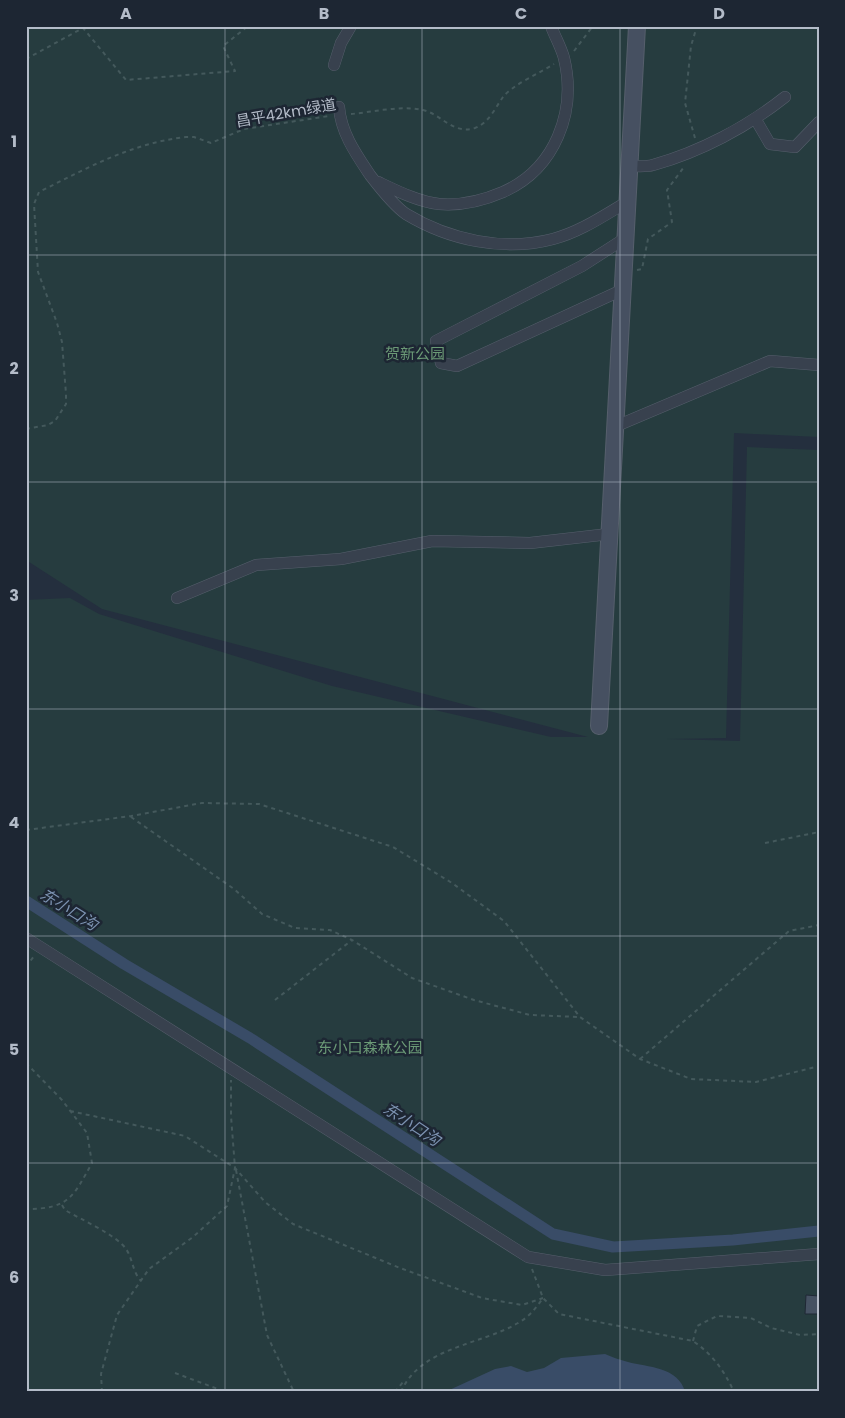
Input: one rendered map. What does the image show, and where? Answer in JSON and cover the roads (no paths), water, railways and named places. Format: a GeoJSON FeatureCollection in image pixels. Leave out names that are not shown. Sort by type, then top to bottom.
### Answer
{"type":"FeatureCollection","features":[{"type":"Feature","properties":{"kind":"street"},"geometry":{"type":"LineString","coordinates":[[334,65],[341,43],[352,26]]}},
{"type":"Feature","properties":{"kind":"street"},"geometry":{"type":"LineString","coordinates":[[374,180],[414,197],[437,204],[451,204],[468,203],[491,197],[514,187],[531,175],[546,158],[561,134],[567,106],[568,86],[564,58],[551,26]]}},
{"type":"Feature","properties":{"kind":"street"},"geometry":{"type":"LineString","coordinates":[[599,726],[637,26]]}},
{"type":"Feature","properties":{"kind":"street"},"geometry":{"type":"LineString","coordinates":[[630,166],[651,166],[698,148],[756,120],[785,97]]}},
{"type":"Feature","properties":{"kind":"street"},"geometry":{"type":"LineString","coordinates":[[340,111],[355,153],[374,180],[405,213],[459,238],[492,244],[525,244],[553,239],[589,226],[627,202]]}},
{"type":"Feature","properties":{"kind":"street"},"geometry":{"type":"LineString","coordinates":[[756,120],[770,144],[795,147],[819,122]]}},
{"type":"Feature","properties":{"kind":"street"},"geometry":{"type":"LineString","coordinates":[[622,290],[457,366],[441,363],[436,341],[582,266],[624,239]]}},
{"type":"Feature","properties":{"kind":"street"},"geometry":{"type":"LineString","coordinates":[[614,427],[770,361],[819,365]]}},
{"type":"Feature","properties":{"kind":"street"},"geometry":{"type":"LineString","coordinates":[[177,598],[256,565],[341,559],[432,541],[530,543],[609,534]]}},
{"type":"Feature","properties":{"kind":"street"},"geometry":{"type":"LineString","coordinates":[[26,938],[528,1257],[605,1270],[819,1254]]}},
{"type":"Feature","properties":{"kind":"water"},"geometry":{"type":"Polygon","coordinates":[[[605,1354],[669,1373],[682,1384],[685,1392],[445,1392],[495,1369],[511,1366],[527,1372],[544,1368],[561,1358],[605,1354]]]}},
{"type":"Feature","properties":{"kind":"waterway","name":"东小口沟"},"geometry":{"type":"LineString","coordinates":[[26,901],[124,964],[250,1038],[553,1234],[613,1247],[733,1240],[819,1231]]}},
{"type":"Feature","properties":{"kind":"park label","name":"贺新公园"},"geometry":{"type":"Point","coordinates":[415,354]}},
{"type":"Feature","properties":{"kind":"park label","name":"东小口森林公园"},"geometry":{"type":"Point","coordinates":[370,1048]}}]}
